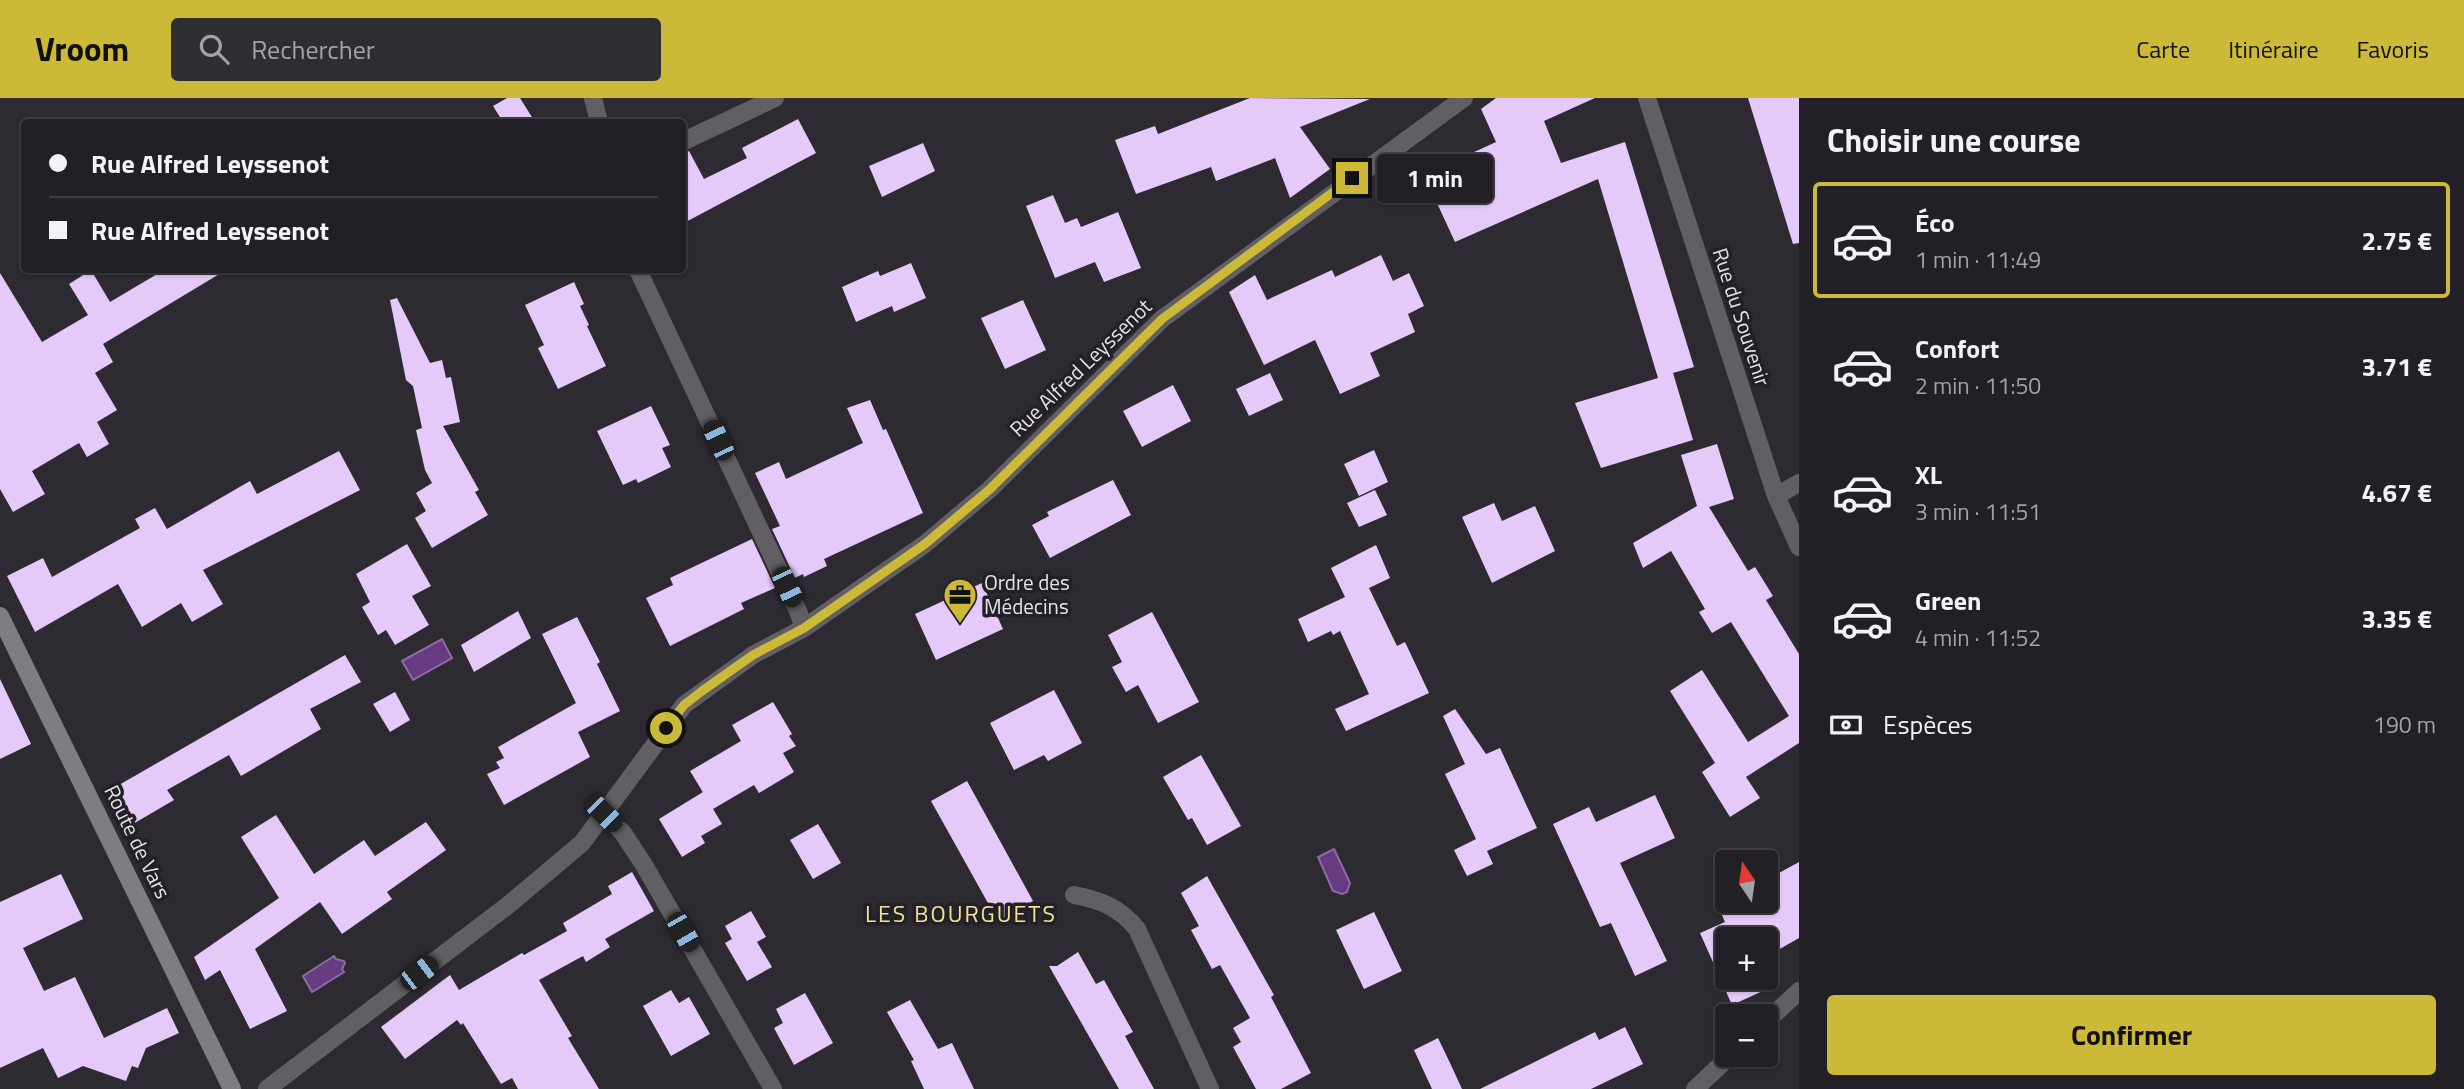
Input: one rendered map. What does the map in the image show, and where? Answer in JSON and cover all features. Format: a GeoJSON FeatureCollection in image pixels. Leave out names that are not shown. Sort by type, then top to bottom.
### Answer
{"type":"FeatureCollection","features":[{"type":"Feature","properties":{"kind":"main road","name":"Route de Vars"},"geometry":{"type":"LineString","coordinates":[[0,616],[232,1089]]}},
{"type":"Feature","properties":{"kind":"street"},"geometry":{"type":"LineString","coordinates":[[593,98],[598,119]]}},
{"type":"Feature","properties":{"kind":"street"},"geometry":{"type":"LineString","coordinates":[[686,140],[775,98]]}},
{"type":"Feature","properties":{"kind":"street","name":"Rue Alfred Leyssenot"},"geometry":{"type":"LineString","coordinates":[[267,1089],[507,906],[582,842],[684,705],[753,655],[804,628],[925,544],[990,489],[1162,319],[1464,98]]}},
{"type":"Feature","properties":{"kind":"street","name":"Rue du Souvenir"},"geometry":{"type":"LineString","coordinates":[[1647,98],[1776,496],[1799,547]]}},
{"type":"Feature","properties":{"kind":"street"},"geometry":{"type":"LineString","coordinates":[[639,273],[799,611],[804,628]]}},
{"type":"Feature","properties":{"kind":"street"},"geometry":{"type":"LineString","coordinates":[[1776,496],[1799,483]]}},
{"type":"Feature","properties":{"kind":"street"},"geometry":{"type":"LineString","coordinates":[[604,814],[623,833],[644,865],[773,1089]]}},
{"type":"Feature","properties":{"kind":"street"},"geometry":{"type":"LineString","coordinates":[[1074,895],[1108,904],[1126,915],[1137,929],[1210,1089]]}},
{"type":"Feature","properties":{"kind":"street"},"geometry":{"type":"LineString","coordinates":[[1778,1011],[1799,991]]}},
{"type":"Feature","properties":{"kind":"street"},"geometry":{"type":"LineString","coordinates":[[1695,1089],[1718,1067]]}},
{"type":"Feature","properties":{"kind":"shaded area"},"geometry":{"type":"Polygon","coordinates":[[[442,639],[452,658],[413,680],[402,661],[442,639]]]}},
{"type":"Feature","properties":{"kind":"shaded area"},"geometry":{"type":"Polygon","coordinates":[[[1334,849],[1350,883],[1347,892],[1342,894],[1333,891],[1318,857],[1334,849]]]}},
{"type":"Feature","properties":{"kind":"shaded area"},"geometry":{"type":"Polygon","coordinates":[[[334,956],[344,961],[344,972],[312,992],[303,976],[334,956]]]}},
{"type":"Feature","properties":{"kind":"building"},"geometry":{"type":"Polygon","coordinates":[[[507,98],[520,98],[533,119],[501,119],[493,106],[507,98]]]}},
{"type":"Feature","properties":{"kind":"building"},"geometry":{"type":"Polygon","coordinates":[[[1250,98],[1370,99],[1300,127],[1330,169],[1290,198],[1275,158],[1216,181],[1211,167],[1136,194],[1115,140],[1155,126],[1158,134],[1250,98]]]}},
{"type":"Feature","properties":{"kind":"building"},"geometry":{"type":"Polygon","coordinates":[[[1496,98],[1595,98],[1544,121],[1561,163],[1625,142],[1694,367],[1673,373],[1693,440],[1601,468],[1575,403],[1658,378],[1598,179],[1455,242],[1424,175],[1496,142],[1481,109],[1496,98]]]}},
{"type":"Feature","properties":{"kind":"building"},"geometry":{"type":"Polygon","coordinates":[[[1748,98],[1799,98],[1799,243],[1793,244],[1748,98]]]}},
{"type":"Feature","properties":{"kind":"building"},"geometry":{"type":"Polygon","coordinates":[[[798,119],[816,153],[686,222],[686,152],[689,151],[704,179],[747,158],[742,148],[798,119]]]}},
{"type":"Feature","properties":{"kind":"building"},"geometry":{"type":"Polygon","coordinates":[[[923,143],[935,171],[882,197],[869,166],[923,143]]]}},
{"type":"Feature","properties":{"kind":"building"},"geometry":{"type":"Polygon","coordinates":[[[1053,195],[1065,223],[1077,218],[1081,227],[1118,212],[1141,268],[1104,282],[1095,262],[1055,278],[1026,206],[1053,195]]]}},
{"type":"Feature","properties":{"kind":"building"},"geometry":{"type":"Polygon","coordinates":[[[1381,255],[1393,281],[1409,273],[1424,306],[1408,314],[1415,332],[1370,353],[1380,376],[1340,394],[1315,340],[1264,365],[1229,292],[1255,275],[1267,300],[1332,270],[1335,277],[1381,255]]]}},
{"type":"Feature","properties":{"kind":"building"},"geometry":{"type":"Polygon","coordinates":[[[911,263],[926,298],[894,312],[892,306],[856,322],[842,287],[878,271],[880,276],[911,263]]]}},
{"type":"Feature","properties":{"kind":"building"},"geometry":{"type":"Polygon","coordinates":[[[0,273],[42,342],[88,315],[69,284],[86,273],[93,273],[110,302],[159,273],[221,273],[103,344],[113,362],[95,373],[117,410],[97,422],[109,444],[87,457],[79,443],[32,471],[45,494],[13,512],[0,489],[0,273]]]}},
{"type":"Feature","properties":{"kind":"building"},"geometry":{"type":"Polygon","coordinates":[[[574,282],[584,304],[580,306],[589,325],[587,326],[606,366],[558,389],[538,348],[544,345],[525,305],[574,282]]]}},
{"type":"Feature","properties":{"kind":"building"},"geometry":{"type":"Polygon","coordinates":[[[397,298],[430,363],[442,360],[446,378],[451,377],[460,422],[443,426],[479,490],[475,492],[488,515],[432,548],[415,518],[426,511],[416,493],[432,483],[425,470],[416,430],[422,428],[413,386],[406,380],[390,300],[397,298]]]}},
{"type":"Feature","properties":{"kind":"building"},"geometry":{"type":"Polygon","coordinates":[[[1023,300],[1046,350],[1005,369],[981,318],[1023,300]]]}},
{"type":"Feature","properties":{"kind":"building"},"geometry":{"type":"Polygon","coordinates":[[[1270,373],[1283,400],[1249,416],[1236,389],[1270,373]]]}},
{"type":"Feature","properties":{"kind":"building"},"geometry":{"type":"Polygon","coordinates":[[[1173,385],[1191,421],[1142,447],[1123,411],[1173,385]]]}},
{"type":"Feature","properties":{"kind":"building"},"geometry":{"type":"Polygon","coordinates":[[[870,400],[883,430],[886,429],[923,513],[824,559],[827,566],[804,577],[803,574],[795,578],[772,529],[780,526],[755,473],[779,462],[786,479],[863,443],[847,408],[870,400]]]}},
{"type":"Feature","properties":{"kind":"building"},"geometry":{"type":"Polygon","coordinates":[[[651,406],[670,445],[662,448],[671,467],[638,483],[636,479],[623,485],[597,431],[651,406]]]}},
{"type":"Feature","properties":{"kind":"building"},"geometry":{"type":"Polygon","coordinates":[[[1717,444],[1734,499],[1709,507],[1748,571],[1755,567],[1773,596],[1766,600],[1799,654],[1799,743],[1746,777],[1760,798],[1730,817],[1702,772],[1715,763],[1670,691],[1702,670],[1748,742],[1789,716],[1731,622],[1712,633],[1699,612],[1705,609],[1671,551],[1643,568],[1633,543],[1697,506],[1681,455],[1717,444]]]}},
{"type":"Feature","properties":{"kind":"building"},"geometry":{"type":"Polygon","coordinates":[[[1374,450],[1388,482],[1359,496],[1344,464],[1374,450]]]}},
{"type":"Feature","properties":{"kind":"building"},"geometry":{"type":"Polygon","coordinates":[[[339,451],[360,490],[203,570],[223,604],[192,622],[181,603],[142,627],[118,584],[35,632],[7,576],[43,558],[52,577],[140,528],[135,519],[155,508],[167,529],[250,481],[257,494],[339,451]]]}},
{"type":"Feature","properties":{"kind":"building"},"geometry":{"type":"Polygon","coordinates":[[[1113,480],[1131,515],[1050,558],[1032,525],[1049,516],[1047,512],[1113,480]]]}},
{"type":"Feature","properties":{"kind":"building"},"geometry":{"type":"Polygon","coordinates":[[[1375,490],[1387,515],[1359,527],[1347,503],[1375,490]]]}},
{"type":"Feature","properties":{"kind":"building"},"geometry":{"type":"Polygon","coordinates":[[[1494,503],[1502,521],[1535,506],[1555,551],[1492,583],[1462,517],[1494,503]]]}},
{"type":"Feature","properties":{"kind":"building"},"geometry":{"type":"Polygon","coordinates":[[[752,539],[775,588],[741,603],[744,609],[670,646],[646,598],[673,585],[670,578],[752,539]]]}},
{"type":"Feature","properties":{"kind":"building"},"geometry":{"type":"Polygon","coordinates":[[[407,544],[431,586],[412,596],[429,625],[395,645],[386,630],[378,635],[362,607],[370,602],[356,574],[407,544]]]}},
{"type":"Feature","properties":{"kind":"building"},"geometry":{"type":"Polygon","coordinates":[[[1376,545],[1390,578],[1369,588],[1397,646],[1405,642],[1429,693],[1346,731],[1335,709],[1369,694],[1340,631],[1333,635],[1331,631],[1308,642],[1298,619],[1345,597],[1331,568],[1376,545]]]}},
{"type":"Feature","properties":{"kind":"building"},"geometry":{"type":"Polygon","coordinates":[[[982,583],[1003,629],[936,660],[915,614],[982,583]]]}},
{"type":"Feature","properties":{"kind":"building"},"geometry":{"type":"Polygon","coordinates":[[[518,611],[531,638],[474,672],[461,645],[518,611]]]}},
{"type":"Feature","properties":{"kind":"building"},"geometry":{"type":"Polygon","coordinates":[[[1152,612],[1199,702],[1158,723],[1138,685],[1126,692],[1112,667],[1122,662],[1108,635],[1152,612]]]}},
{"type":"Feature","properties":{"kind":"building"},"geometry":{"type":"Polygon","coordinates":[[[577,617],[600,662],[597,664],[620,711],[578,732],[590,757],[504,805],[487,774],[500,768],[496,762],[504,758],[498,747],[576,703],[542,634],[577,617]]]}},
{"type":"Feature","properties":{"kind":"building"},"geometry":{"type":"Polygon","coordinates":[[[345,655],[361,682],[310,709],[321,729],[241,776],[229,755],[167,790],[174,800],[133,824],[126,813],[124,815],[112,789],[345,655]]]}},
{"type":"Feature","properties":{"kind":"building"},"geometry":{"type":"Polygon","coordinates":[[[0,679],[31,744],[0,759],[0,679]]]}},
{"type":"Feature","properties":{"kind":"building"},"geometry":{"type":"Polygon","coordinates":[[[1054,690],[1082,743],[1048,761],[1044,755],[1014,770],[990,723],[1054,690]]]}},
{"type":"Feature","properties":{"kind":"building"},"geometry":{"type":"Polygon","coordinates":[[[395,692],[410,720],[390,732],[373,704],[395,692]]]}},
{"type":"Feature","properties":{"kind":"building"},"geometry":{"type":"Polygon","coordinates":[[[773,702],[796,746],[783,753],[794,772],[759,793],[754,785],[713,809],[690,771],[741,741],[732,725],[773,702]]]}},
{"type":"Feature","properties":{"kind":"building"},"geometry":{"type":"Polygon","coordinates":[[[1455,709],[1486,754],[1500,748],[1537,828],[1487,851],[1493,864],[1467,876],[1454,850],[1476,839],[1445,774],[1465,764],[1443,716],[1455,709]]]}},
{"type":"Feature","properties":{"kind":"building"},"geometry":{"type":"Polygon","coordinates":[[[1201,755],[1241,826],[1207,845],[1192,818],[1188,820],[1163,777],[1201,755]]]}},
{"type":"Feature","properties":{"kind":"building"},"geometry":{"type":"Polygon","coordinates":[[[967,781],[1033,901],[998,921],[931,801],[967,781]]]}},
{"type":"Feature","properties":{"kind":"building"},"geometry":{"type":"Polygon","coordinates":[[[703,792],[722,824],[701,836],[705,843],[682,857],[659,819],[703,792]]]}},
{"type":"Feature","properties":{"kind":"building"},"geometry":{"type":"Polygon","coordinates":[[[1655,795],[1675,838],[1620,863],[1667,961],[1635,976],[1611,923],[1600,927],[1553,824],[1589,807],[1596,822],[1655,795]]]}},
{"type":"Feature","properties":{"kind":"building"},"geometry":{"type":"Polygon","coordinates":[[[276,815],[314,874],[364,840],[375,856],[426,822],[446,850],[387,892],[392,899],[342,934],[320,902],[255,949],[287,1011],[250,1029],[220,970],[205,980],[194,957],[279,898],[241,837],[276,815]]]}},
{"type":"Feature","properties":{"kind":"building"},"geometry":{"type":"Polygon","coordinates":[[[818,824],[841,863],[813,879],[790,840],[818,824]]]}},
{"type":"Feature","properties":{"kind":"building"},"geometry":{"type":"Polygon","coordinates":[[[1799,862],[1799,938],[1778,950],[1778,927],[1715,927],[1715,967],[1700,933],[1725,922],[1722,914],[1778,914],[1778,873],[1799,862]]]}},
{"type":"Feature","properties":{"kind":"building"},"geometry":{"type":"Polygon","coordinates":[[[632,872],[654,911],[605,939],[610,947],[586,962],[583,956],[539,980],[572,1036],[568,1038],[599,1089],[518,1089],[512,1078],[501,1084],[463,1023],[461,1025],[457,1020],[405,1059],[381,1027],[450,975],[459,990],[522,953],[524,955],[567,931],[563,923],[612,894],[608,886],[632,872]]]}},
{"type":"Feature","properties":{"kind":"building"},"geometry":{"type":"Polygon","coordinates":[[[61,874],[83,919],[23,948],[44,991],[75,977],[104,1038],[167,1008],[179,1033],[146,1048],[138,1068],[132,1066],[126,1081],[83,1066],[58,1078],[43,1048],[0,1068],[0,902],[61,874]]]}},
{"type":"Feature","properties":{"kind":"building"},"geometry":{"type":"Polygon","coordinates":[[[1207,876],[1274,995],[1271,997],[1311,1073],[1281,1089],[1256,1089],[1233,1047],[1241,1042],[1233,1028],[1250,1018],[1220,965],[1212,969],[1191,930],[1199,926],[1181,893],[1207,876]]]}},
{"type":"Feature","properties":{"kind":"building"},"geometry":{"type":"Polygon","coordinates":[[[751,911],[766,937],[757,942],[772,967],[747,981],[725,943],[732,939],[725,926],[751,911]]]}},
{"type":"Feature","properties":{"kind":"building"},"geometry":{"type":"Polygon","coordinates":[[[1374,912],[1402,971],[1364,989],[1336,930],[1374,912]]]}},
{"type":"Feature","properties":{"kind":"building"},"geometry":{"type":"Polygon","coordinates":[[[1078,952],[1096,984],[1104,980],[1133,1032],[1125,1036],[1154,1089],[1119,1089],[1049,966],[1057,966],[1078,952]]]}},
{"type":"Feature","properties":{"kind":"building"},"geometry":{"type":"Polygon","coordinates":[[[671,990],[679,1003],[689,997],[710,1034],[671,1056],[643,1006],[671,990]]]}},
{"type":"Feature","properties":{"kind":"building"},"geometry":{"type":"Polygon","coordinates":[[[1725,990],[1765,990],[1734,1004],[1732,1004],[1725,990]]]}},
{"type":"Feature","properties":{"kind":"building"},"geometry":{"type":"Polygon","coordinates":[[[805,993],[833,1043],[794,1065],[774,1028],[783,1023],[776,1009],[805,993]]]}},
{"type":"Feature","properties":{"kind":"building"},"geometry":{"type":"Polygon","coordinates":[[[910,1000],[938,1049],[952,1043],[974,1089],[924,1089],[911,1061],[914,1060],[887,1012],[910,1000]]]}},
{"type":"Feature","properties":{"kind":"building"},"geometry":{"type":"Polygon","coordinates":[[[1625,1027],[1643,1064],[1591,1089],[1480,1089],[1595,1032],[1599,1040],[1625,1027]]]}},
{"type":"Feature","properties":{"kind":"building"},"geometry":{"type":"Polygon","coordinates":[[[1438,1038],[1462,1089],[1432,1089],[1414,1050],[1438,1038]]]}},
{"type":"Feature","properties":{"kind":"place","name":"Ordre des Médecins"},"geometry":{"type":"Point","coordinates":[960,625]}},
{"type":"Feature","properties":{"kind":"district","name":"LES BOURGUETS"},"geometry":{"type":"Point","coordinates":[961,914]}},
{"type":"Feature","properties":{"kind":"route"},"geometry":{"type":"LineString","coordinates":[[666,728],[684,705],[702,691],[753,655],[804,628],[925,544],[990,489],[1162,319],[1352,178]]}}]}
